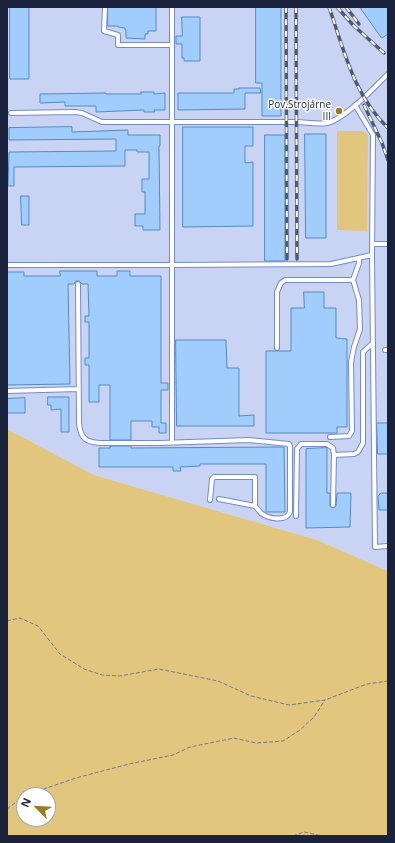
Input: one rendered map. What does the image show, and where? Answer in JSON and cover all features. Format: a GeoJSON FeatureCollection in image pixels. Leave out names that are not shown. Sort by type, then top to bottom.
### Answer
{"type":"FeatureCollection","features":[{"type":"Feature","properties":{"kind":"lane"},"geometry":{"type":"LineString","coordinates":[[105,7],[104,31],[118,35],[118,45],[172,44]]}},
{"type":"Feature","properties":{"kind":"lane"},"geometry":{"type":"LineString","coordinates":[[172,7],[172,442]]}},
{"type":"Feature","properties":{"kind":"lane"},"geometry":{"type":"LineString","coordinates":[[11,113],[75,112],[82,113],[102,122],[328,123],[355,105],[388,74]]}},
{"type":"Feature","properties":{"kind":"lane"},"geometry":{"type":"LineString","coordinates":[[355,105],[373,135],[372,255],[375,546],[388,546]]}},
{"type":"Feature","properties":{"kind":"lane"},"geometry":{"type":"LineString","coordinates":[[372,244],[388,244]]}},
{"type":"Feature","properties":{"kind":"lane"},"geometry":{"type":"LineString","coordinates":[[7,265],[331,264],[372,255]]}},
{"type":"Feature","properties":{"kind":"lane"},"geometry":{"type":"LineString","coordinates":[[330,437],[349,436],[352,431],[351,362],[360,329],[359,300],[353,280],[359,263],[359,258]]}},
{"type":"Feature","properties":{"kind":"lane"},"geometry":{"type":"LineString","coordinates":[[78,265],[78,271]]}},
{"type":"Feature","properties":{"kind":"lane"},"geometry":{"type":"LineString","coordinates":[[276,348],[277,292],[281,283],[285,280],[353,280]]}},
{"type":"Feature","properties":{"kind":"lane"},"geometry":{"type":"LineString","coordinates":[[78,284],[78,389],[80,430],[85,440],[100,444],[249,440],[289,444],[290,512],[288,516],[285,518],[268,517],[262,514],[255,506],[219,499]]}},
{"type":"Feature","properties":{"kind":"lane"},"geometry":{"type":"LineString","coordinates":[[334,455],[354,454],[361,449],[363,443],[362,352],[373,343]]}},
{"type":"Feature","properties":{"kind":"lane"},"geometry":{"type":"LineString","coordinates":[[7,391],[78,389]]}},
{"type":"Feature","properties":{"kind":"lane"},"geometry":{"type":"LineString","coordinates":[[296,516],[297,449],[301,444],[327,444],[333,448],[333,505]]}},
{"type":"Feature","properties":{"kind":"lane"},"geometry":{"type":"LineString","coordinates":[[210,500],[212,479],[214,477],[256,476],[255,506]]}},
{"type":"Feature","properties":{"kind":"path"},"geometry":{"type":"LineString","coordinates":[[7,621],[20,618],[38,626],[60,654],[84,669],[102,675],[120,676],[159,669],[218,681],[251,696],[289,705],[325,700],[367,684],[388,681]]}},
{"type":"Feature","properties":{"kind":"path"},"geometry":{"type":"LineString","coordinates":[[50,787],[76,778],[172,755],[190,747],[234,738],[256,743],[283,741],[300,730],[314,717],[325,700]]}},
{"type":"Feature","properties":{"kind":"path"},"geometry":{"type":"LineString","coordinates":[[7,809],[16,802]]}},
{"type":"Feature","properties":{"kind":"path"},"geometry":{"type":"LineString","coordinates":[[293,836],[304,832],[322,836]]}},
{"type":"Feature","properties":{"kind":"shaded area"},"geometry":{"type":"Polygon","coordinates":[[[7,7],[388,7],[388,571],[317,540],[94,475],[7,429],[7,7]]]}},
{"type":"Feature","properties":{"kind":"shaded area"},"geometry":{"type":"Polygon","coordinates":[[[337,131],[363,131],[368,134],[367,231],[337,230],[337,131]]]}},
{"type":"Feature","properties":{"kind":"shaded area"},"geometry":{"type":"Polygon","coordinates":[[[7,429],[94,475],[317,540],[388,571],[388,836],[7,836],[7,429]]]}},
{"type":"Feature","properties":{"kind":"building"},"geometry":{"type":"Polygon","coordinates":[[[10,7],[29,7],[29,79],[10,79],[10,7]]]}},
{"type":"Feature","properties":{"kind":"building"},"geometry":{"type":"Polygon","coordinates":[[[108,7],[156,7],[156,31],[148,31],[148,34],[145,34],[145,39],[126,38],[125,28],[108,26],[108,7]]]}},
{"type":"Feature","properties":{"kind":"building"},"geometry":{"type":"Polygon","coordinates":[[[256,7],[281,7],[281,116],[262,116],[262,83],[256,83],[256,7]]]}},
{"type":"Feature","properties":{"kind":"building"},"geometry":{"type":"Polygon","coordinates":[[[360,7],[388,7],[388,34],[382,38],[360,7]]]}},
{"type":"Feature","properties":{"kind":"building"},"geometry":{"type":"Polygon","coordinates":[[[182,17],[200,17],[200,61],[184,61],[184,58],[182,58],[182,44],[176,44],[176,36],[182,36],[182,17]]]}},
{"type":"Feature","properties":{"kind":"building"},"geometry":{"type":"Polygon","coordinates":[[[260,88],[261,93],[245,93],[245,109],[178,110],[178,93],[234,93],[234,89],[260,88]]]}},
{"type":"Feature","properties":{"kind":"building"},"geometry":{"type":"Polygon","coordinates":[[[141,92],[154,92],[154,94],[165,93],[165,110],[154,110],[155,112],[144,112],[144,110],[96,112],[96,106],[65,106],[65,102],[40,103],[40,94],[141,94],[141,92]]]}},
{"type":"Feature","properties":{"kind":"building"},"geometry":{"type":"Polygon","coordinates":[[[72,127],[72,132],[128,130],[128,135],[160,135],[160,230],[143,230],[143,226],[135,226],[135,214],[145,214],[145,192],[142,192],[142,179],[149,179],[149,152],[125,150],[125,166],[14,167],[14,186],[8,186],[9,152],[116,151],[116,139],[9,140],[9,128],[72,127]]]}},
{"type":"Feature","properties":{"kind":"building"},"geometry":{"type":"Polygon","coordinates":[[[183,127],[253,127],[253,146],[245,146],[245,163],[253,162],[253,226],[183,227],[183,127]]]}},
{"type":"Feature","properties":{"kind":"building"},"geometry":{"type":"Polygon","coordinates":[[[305,134],[326,134],[326,238],[306,238],[305,134]]]}},
{"type":"Feature","properties":{"kind":"building"},"geometry":{"type":"Polygon","coordinates":[[[265,135],[285,135],[285,261],[265,261],[265,135]]]}},
{"type":"Feature","properties":{"kind":"building"},"geometry":{"type":"Polygon","coordinates":[[[21,196],[29,196],[29,225],[22,225],[21,196]]]}},
{"type":"Feature","properties":{"kind":"building"},"geometry":{"type":"Polygon","coordinates":[[[60,271],[97,271],[97,276],[117,276],[117,271],[130,271],[130,276],[161,276],[161,383],[168,383],[168,390],[161,390],[161,423],[166,423],[166,433],[159,433],[159,427],[152,427],[152,421],[131,421],[131,440],[110,440],[110,385],[99,385],[99,402],[89,402],[89,365],[85,365],[85,358],[89,358],[89,322],[85,322],[85,316],[89,316],[88,284],[82,284],[79,281],[76,281],[74,284],[68,284],[70,384],[7,385],[7,272],[24,272],[24,276],[60,276],[60,271]]]}},
{"type":"Feature","properties":{"kind":"building"},"geometry":{"type":"Polygon","coordinates":[[[304,292],[324,292],[324,308],[336,308],[336,338],[347,339],[347,427],[337,427],[337,433],[266,433],[266,351],[291,351],[291,308],[304,308],[304,292]]]}},
{"type":"Feature","properties":{"kind":"building"},"geometry":{"type":"Polygon","coordinates":[[[176,340],[226,340],[227,368],[239,368],[239,416],[254,415],[254,426],[177,426],[176,340]]]}},
{"type":"Feature","properties":{"kind":"building"},"geometry":{"type":"Polygon","coordinates":[[[48,397],[69,397],[69,432],[61,432],[61,409],[51,410],[51,405],[48,405],[48,397]]]}},
{"type":"Feature","properties":{"kind":"building"},"geometry":{"type":"Polygon","coordinates":[[[25,398],[25,413],[7,413],[7,399],[25,398]]]}},
{"type":"Feature","properties":{"kind":"building"},"geometry":{"type":"Polygon","coordinates":[[[377,423],[388,423],[388,454],[378,454],[377,423]]]}},
{"type":"Feature","properties":{"kind":"building"},"geometry":{"type":"Polygon","coordinates":[[[110,446],[131,446],[131,448],[284,447],[285,512],[266,512],[266,464],[200,464],[200,466],[180,467],[181,471],[173,471],[173,467],[99,467],[99,448],[110,448],[110,446]]]}},
{"type":"Feature","properties":{"kind":"building"},"geometry":{"type":"Polygon","coordinates":[[[327,448],[327,493],[330,493],[330,506],[333,508],[336,506],[337,493],[351,493],[350,527],[306,528],[306,449],[327,448]]]}},
{"type":"Feature","properties":{"kind":"building"},"geometry":{"type":"Polygon","coordinates":[[[381,493],[388,493],[388,510],[379,510],[378,497],[381,493]]]}},
{"type":"Feature","properties":{"kind":"railway"},"geometry":{"type":"LineString","coordinates":[[286,7],[287,259]]}},
{"type":"Feature","properties":{"kind":"railway"},"geometry":{"type":"LineString","coordinates":[[296,7],[297,259]]}},
{"type":"Feature","properties":{"kind":"railway"},"geometry":{"type":"LineString","coordinates":[[329,7],[345,56],[358,87],[376,115],[388,128]]}},
{"type":"Feature","properties":{"kind":"railway"},"geometry":{"type":"LineString","coordinates":[[337,7],[353,25],[384,53]]}},
{"type":"Feature","properties":{"kind":"railway"},"geometry":{"type":"LineString","coordinates":[[346,7],[359,24]]}},
{"type":"Feature","properties":{"kind":"railway"},"geometry":{"type":"LineString","coordinates":[[364,105],[382,143],[388,160]]}},
{"type":"Feature","properties":{"kind":"place","name":"Pov.Strojárne III"},"geometry":{"type":"Point","coordinates":[339,111]}}]}
